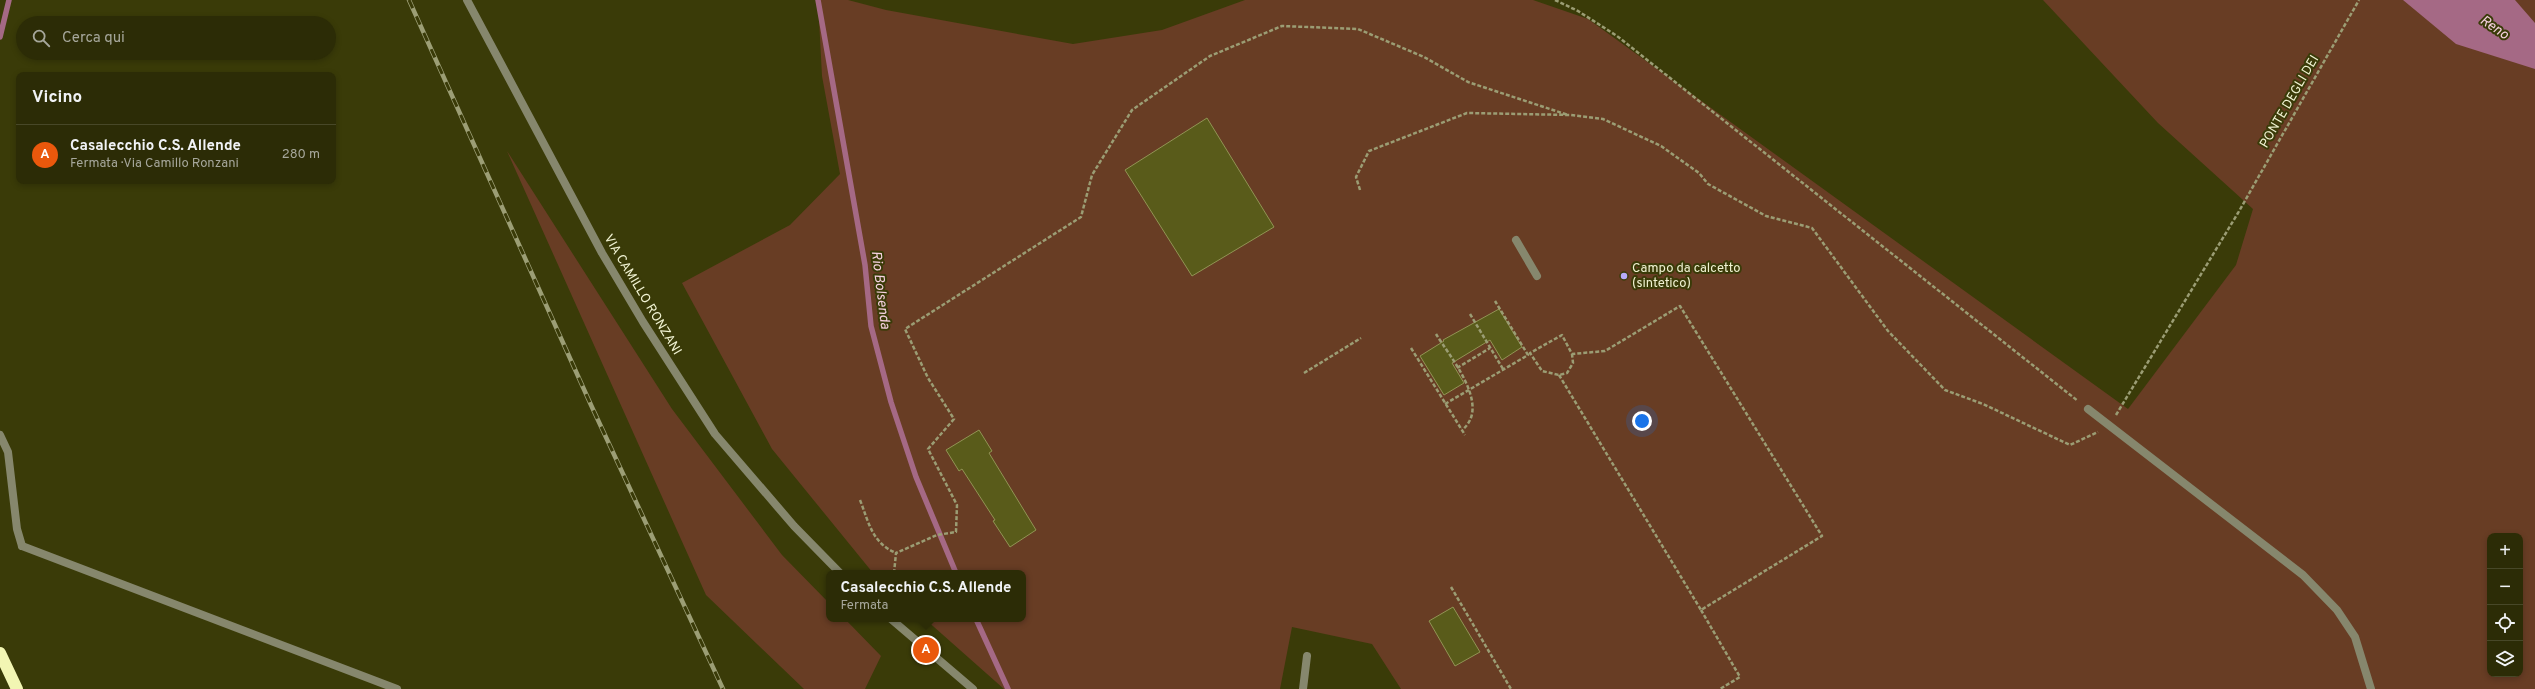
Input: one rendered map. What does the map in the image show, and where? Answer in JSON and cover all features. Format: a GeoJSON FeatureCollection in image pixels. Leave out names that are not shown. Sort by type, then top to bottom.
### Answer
{"type":"FeatureCollection","features":[{"type":"Feature","properties":{"kind":"highway"},"geometry":{"type":"LineString","coordinates":[[0,653],[17,689]]}},
{"type":"Feature","properties":{"kind":"street","name":"VIA CAMILLO RONZANI"},"geometry":{"type":"LineString","coordinates":[[467,0],[602,253],[643,322],[715,434],[794,526],[837,570]]}},
{"type":"Feature","properties":{"kind":"street"},"geometry":{"type":"LineString","coordinates":[[1516,240],[1537,276]]}},
{"type":"Feature","properties":{"kind":"street"},"geometry":{"type":"LineString","coordinates":[[2088,409],[2303,574],[2337,610],[2355,637],[2371,689]]}},
{"type":"Feature","properties":{"kind":"street"},"geometry":{"type":"LineString","coordinates":[[0,435],[8,452],[17,529],[22,546],[397,689]]}},
{"type":"Feature","properties":{"kind":"street"},"geometry":{"type":"LineString","coordinates":[[895,622],[973,689]]}},
{"type":"Feature","properties":{"kind":"street"},"geometry":{"type":"LineString","coordinates":[[1303,689],[1307,656]]}},
{"type":"Feature","properties":{"kind":"path"},"geometry":{"type":"LineString","coordinates":[[1555,0],[1578,11],[1617,36],[2088,409]]}},
{"type":"Feature","properties":{"kind":"path","name":"PONTE DEGLI DEI"},"geometry":{"type":"LineString","coordinates":[[2110,425],[2238,213],[2359,0]]}},
{"type":"Feature","properties":{"kind":"path"},"geometry":{"type":"LineString","coordinates":[[860,500],[873,534],[882,547],[896,553],[938,534],[956,532],[957,505],[928,448],[954,419],[928,378],[906,329],[1081,217],[1092,175],[1132,110],[1210,56],[1282,26],[1358,29],[1424,57],[1468,82],[1571,115]]}},
{"type":"Feature","properties":{"kind":"path"},"geometry":{"type":"LineString","coordinates":[[1360,190],[1356,177],[1369,151],[1467,113],[1571,115],[1603,119],[1661,146],[1699,173],[1708,184],[1766,216],[1812,228],[1888,331],[1945,390],[1983,404],[2070,445],[2110,425]]}},
{"type":"Feature","properties":{"kind":"path"},"geometry":{"type":"LineString","coordinates":[[1445,404],[1503,369],[1529,354],[1562,335],[1572,354],[1573,363],[1567,373],[1560,375],[1542,370],[1529,354],[1495,301]]}},
{"type":"Feature","properties":{"kind":"path"},"geometry":{"type":"LineString","coordinates":[[1572,354],[1605,351],[1680,306],[1822,536],[1701,610]]}},
{"type":"Feature","properties":{"kind":"path"},"geometry":{"type":"LineString","coordinates":[[1470,314],[1503,369]]}},
{"type":"Feature","properties":{"kind":"path"},"geometry":{"type":"LineString","coordinates":[[1436,334],[1470,389],[1473,404],[1472,416],[1468,425],[1462,430]]}},
{"type":"Feature","properties":{"kind":"path"},"geometry":{"type":"LineString","coordinates":[[1304,373],[1361,338]]}},
{"type":"Feature","properties":{"kind":"path"},"geometry":{"type":"LineString","coordinates":[[1411,348],[1465,435]]}},
{"type":"Feature","properties":{"kind":"path"},"geometry":{"type":"LineString","coordinates":[[1457,368],[1490,348]]}},
{"type":"Feature","properties":{"kind":"path"},"geometry":{"type":"LineString","coordinates":[[1560,375],[1740,677],[1720,689]]}},
{"type":"Feature","properties":{"kind":"path"},"geometry":{"type":"LineString","coordinates":[[894,570],[896,553]]}},
{"type":"Feature","properties":{"kind":"path"},"geometry":{"type":"LineString","coordinates":[[1451,587],[1512,689]]}},
{"type":"Feature","properties":{"kind":"shaded area"},"geometry":{"type":"Polygon","coordinates":[[[818,0],[848,0],[886,10],[1073,44],[1162,30],[1245,0],[1533,0],[1588,19],[2128,409],[2236,265],[2253,209],[2158,123],[2043,0],[2535,0],[2535,689],[1401,689],[1372,644],[1292,627],[1280,689],[1004,689],[928,622],[1026,622],[1026,570],[871,570],[772,449],[682,283],[790,225],[840,174],[822,76],[818,0]]]}},
{"type":"Feature","properties":{"kind":"shaded area"},"geometry":{"type":"Polygon","coordinates":[[[507,151],[672,409],[782,555],[826,600],[826,622],[848,622],[881,656],[865,689],[804,689],[706,595],[507,151]]]}},
{"type":"Feature","properties":{"kind":"water","name":"Reno"},"geometry":{"type":"Polygon","coordinates":[[[2403,0],[2515,0],[2535,23],[2535,69],[2456,44],[2403,0]]]}},
{"type":"Feature","properties":{"kind":"building"},"geometry":{"type":"Polygon","coordinates":[[[1207,118],[1274,227],[1192,276],[1125,170],[1207,118]]]}},
{"type":"Feature","properties":{"kind":"building"},"geometry":{"type":"Polygon","coordinates":[[[1499,309],[1522,347],[1502,360],[1490,340],[1452,363],[1464,383],[1444,395],[1420,356],[1444,341],[1443,340],[1499,309]]]}},
{"type":"Feature","properties":{"kind":"building"},"geometry":{"type":"Polygon","coordinates":[[[979,430],[992,451],[989,453],[1036,530],[1010,547],[993,521],[995,520],[962,469],[959,471],[946,450],[979,430]]]}},
{"type":"Feature","properties":{"kind":"building"},"geometry":{"type":"Polygon","coordinates":[[[1453,607],[1480,652],[1455,666],[1429,621],[1453,607]]]}},
{"type":"Feature","properties":{"kind":"waterway"},"geometry":{"type":"LineString","coordinates":[[0,37],[9,0]]}},
{"type":"Feature","properties":{"kind":"waterway","name":"Rio Bolsenda"},"geometry":{"type":"LineString","coordinates":[[818,0],[865,265],[871,326],[891,402],[916,477],[955,570]]}},
{"type":"Feature","properties":{"kind":"waterway","name":"Rio Bolsenda"},"geometry":{"type":"LineString","coordinates":[[977,622],[1008,689]]}},
{"type":"Feature","properties":{"kind":"railway"},"geometry":{"type":"LineString","coordinates":[[409,0],[591,405],[723,689]]}},
{"type":"Feature","properties":{"kind":"place","name":"Campo da calcetto (sintetico)"},"geometry":{"type":"Point","coordinates":[1624,276]}},
{"type":"Feature","properties":{"kind":"place","name":"Casalecchio C.S. Allende"},"geometry":{"type":"Point","coordinates":[926,650]}}]}
